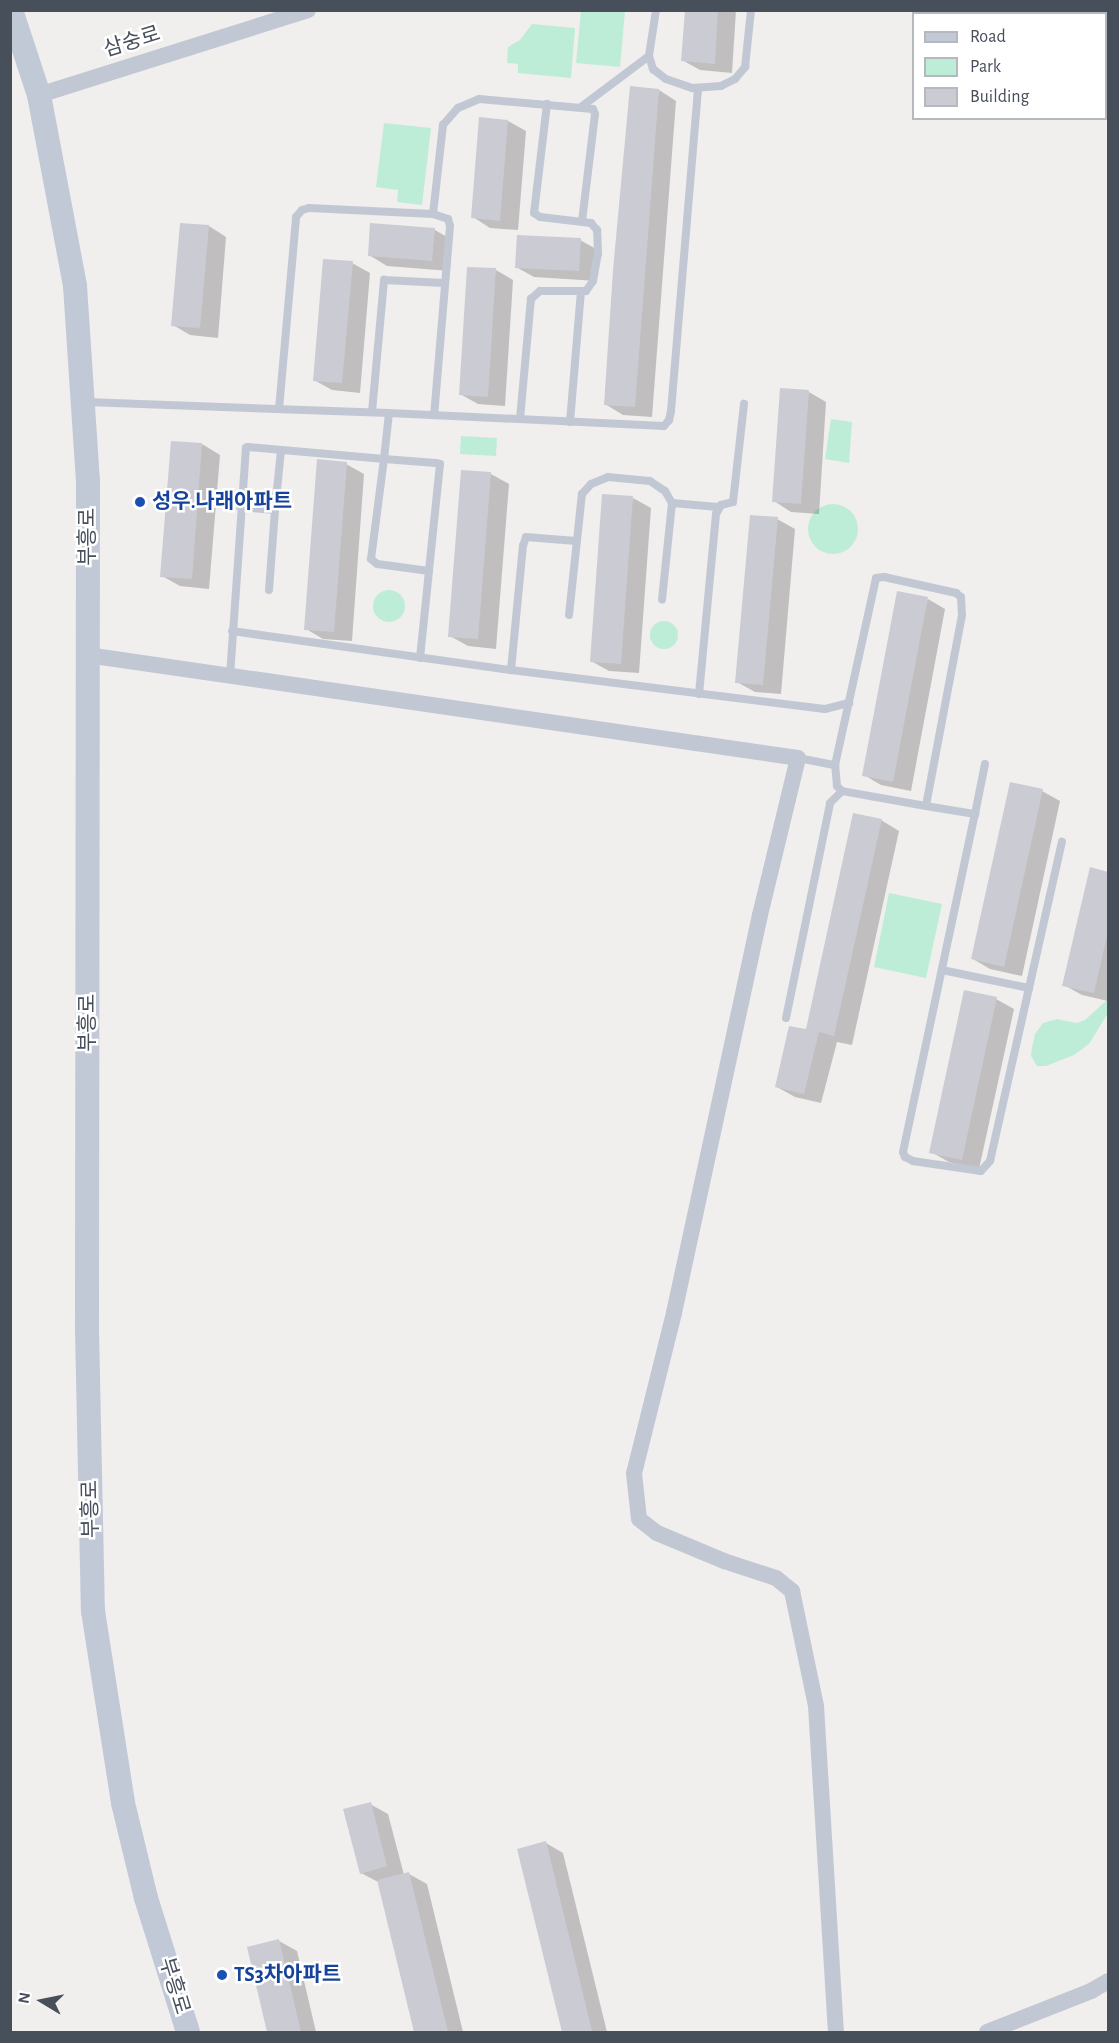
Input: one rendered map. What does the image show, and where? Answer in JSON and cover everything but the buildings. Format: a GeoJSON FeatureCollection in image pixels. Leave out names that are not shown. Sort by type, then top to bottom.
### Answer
{"type":"FeatureCollection","features":[{"type":"Feature","properties":{"kind":"main road","name":"부흥로"},"geometry":{"type":"LineString","coordinates":[[11,10],[39,95],[75,286],[88,481],[87,1329],[93,1611],[123,1803],[146,1898],[188,2032]]}},
{"type":"Feature","properties":{"kind":"street","name":"삼숭로"},"geometry":{"type":"LineString","coordinates":[[39,95],[308,10]]}},
{"type":"Feature","properties":{"kind":"street"},"geometry":{"type":"LineString","coordinates":[[87,655],[798,758],[760,915],[679,1290],[634,1473],[639,1519],[657,1533],[724,1561],[776,1578],[792,1591],[816,1706],[836,2032]]}},
{"type":"Feature","properties":{"kind":"street"},"geometry":{"type":"LineString","coordinates":[[987,2032],[1091,1991],[1108,1981]]}},
{"type":"Feature","properties":{"kind":"lane"},"geometry":{"type":"LineString","coordinates":[[656,10],[649,56],[659,75],[676,84],[698,88],[721,86],[735,79],[745,67],[751,10]]}},
{"type":"Feature","properties":{"kind":"lane"},"geometry":{"type":"LineString","coordinates":[[581,107],[649,56]]}},
{"type":"Feature","properties":{"kind":"lane"},"geometry":{"type":"LineString","coordinates":[[83,402],[372,412],[664,426],[669,420],[698,88]]}},
{"type":"Feature","properties":{"kind":"lane"},"geometry":{"type":"LineString","coordinates":[[433,214],[443,125],[450,115],[468,101],[479,99],[593,109],[595,114],[582,221]]}},
{"type":"Feature","properties":{"kind":"lane"},"geometry":{"type":"LineString","coordinates":[[520,419],[531,299],[540,291],[581,292],[587,290],[593,281],[598,254],[597,230],[591,223],[540,217],[534,213],[547,104]]}},
{"type":"Feature","properties":{"kind":"lane"},"geometry":{"type":"LineString","coordinates":[[279,409],[296,218],[299,212],[309,208],[433,214],[448,219],[450,226],[434,415]]}},
{"type":"Feature","properties":{"kind":"lane"},"geometry":{"type":"LineString","coordinates":[[372,412],[384,280],[444,283]]}},
{"type":"Feature","properties":{"kind":"lane"},"geometry":{"type":"LineString","coordinates":[[570,422],[581,292]]}},
{"type":"Feature","properties":{"kind":"lane"},"geometry":{"type":"LineString","coordinates":[[699,694],[718,507],[724,502],[733,502],[744,404]]}},
{"type":"Feature","properties":{"kind":"lane"},"geometry":{"type":"LineString","coordinates":[[389,413],[371,559],[378,564],[429,571]]}},
{"type":"Feature","properties":{"kind":"lane"},"geometry":{"type":"LineString","coordinates":[[230,676],[244,449],[436,463],[442,467],[420,657]]}},
{"type":"Feature","properties":{"kind":"lane"},"geometry":{"type":"LineString","coordinates":[[269,590],[280,450]]}},
{"type":"Feature","properties":{"kind":"lane"},"geometry":{"type":"LineString","coordinates":[[569,615],[582,494],[591,484],[608,477],[650,482],[665,491],[672,502],[662,599]]}},
{"type":"Feature","properties":{"kind":"lane"},"geometry":{"type":"LineString","coordinates":[[672,502],[718,507]]}},
{"type":"Feature","properties":{"kind":"lane"},"geometry":{"type":"LineString","coordinates":[[240,507],[275,510]]}},
{"type":"Feature","properties":{"kind":"lane"},"geometry":{"type":"LineString","coordinates":[[511,670],[526,537],[576,541]]}},
{"type":"Feature","properties":{"kind":"lane"},"geometry":{"type":"LineString","coordinates":[[926,806],[962,615],[961,597],[950,591],[884,577],[876,578],[835,765],[837,786],[842,791],[926,806],[975,814]]}},
{"type":"Feature","properties":{"kind":"lane"},"geometry":{"type":"LineString","coordinates":[[232,631],[511,670],[825,709],[849,703]]}},
{"type":"Feature","properties":{"kind":"lane"},"geometry":{"type":"LineString","coordinates":[[798,758],[835,765]]}},
{"type":"Feature","properties":{"kind":"lane"},"geometry":{"type":"LineString","coordinates":[[986,764],[903,1147],[905,1157],[913,1161],[976,1171],[984,1170],[988,1166],[1062,842]]}},
{"type":"Feature","properties":{"kind":"lane"},"geometry":{"type":"LineString","coordinates":[[786,1018],[830,803],[842,791]]}},
{"type":"Feature","properties":{"kind":"lane"},"geometry":{"type":"LineString","coordinates":[[942,970],[1029,988]]}},
{"type":"Feature","properties":{"kind":"green space"},"geometry":{"type":"Polygon","coordinates":[[[581,11],[625,11],[620,67],[576,63],[581,11]]]}},
{"type":"Feature","properties":{"kind":"green space"},"geometry":{"type":"Polygon","coordinates":[[[532,24],[575,28],[571,78],[518,73],[518,64],[507,63],[508,47],[520,40],[532,24]]]}},
{"type":"Feature","properties":{"kind":"green space"},"geometry":{"type":"Polygon","coordinates":[[[384,123],[431,128],[422,205],[397,202],[398,190],[376,187],[384,123]]]}},
{"type":"Feature","properties":{"kind":"green space"},"geometry":{"type":"Polygon","coordinates":[[[831,419],[852,422],[849,463],[825,459],[831,419]]]}},
{"type":"Feature","properties":{"kind":"green space"},"geometry":{"type":"Polygon","coordinates":[[[461,436],[497,438],[496,456],[460,454],[461,436]]]}},
{"type":"Feature","properties":{"kind":"green space"},"geometry":{"type":"Polygon","coordinates":[[[828,504],[838,504],[851,511],[858,524],[858,534],[851,547],[838,554],[828,554],[819,550],[812,543],[808,534],[808,524],[812,515],[819,508],[828,504]]]}},
{"type":"Feature","properties":{"kind":"green space"},"geometry":{"type":"Polygon","coordinates":[[[389,590],[400,595],[405,606],[400,617],[389,622],[378,617],[373,606],[378,595],[389,590]]]}},
{"type":"Feature","properties":{"kind":"green space"},"geometry":{"type":"Polygon","coordinates":[[[664,621],[674,625],[678,635],[674,645],[664,649],[654,645],[650,635],[654,625],[664,621]]]}},
{"type":"Feature","properties":{"kind":"green space"},"geometry":{"type":"Polygon","coordinates":[[[889,893],[942,904],[926,978],[874,967],[889,893]]]}},
{"type":"Feature","properties":{"kind":"green space"},"geometry":{"type":"Polygon","coordinates":[[[1108,999],[1108,1013],[1089,1044],[1074,1055],[1046,1066],[1037,1066],[1031,1056],[1032,1048],[1035,1034],[1043,1023],[1057,1019],[1076,1023],[1085,1020],[1108,999]]]}},
{"type":"Feature","properties":{"kind":"place","name":"성우.나래아파트"},"geometry":{"type":"Point","coordinates":[140,502]}},
{"type":"Feature","properties":{"kind":"place","name":"TS3차아파트"},"geometry":{"type":"Point","coordinates":[222,1975]}}]}
